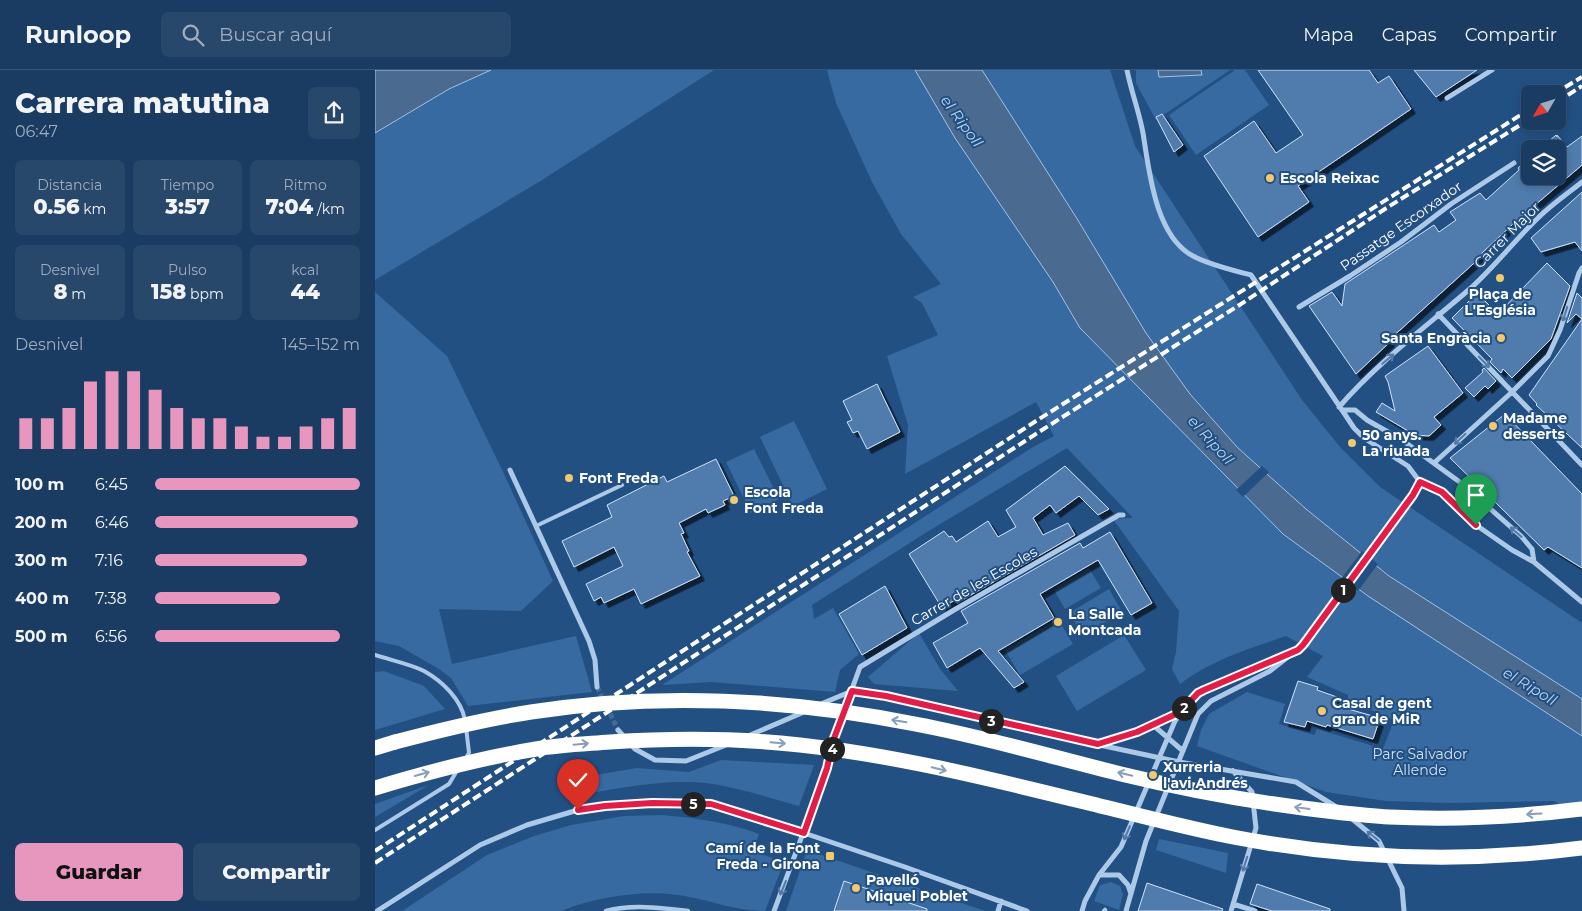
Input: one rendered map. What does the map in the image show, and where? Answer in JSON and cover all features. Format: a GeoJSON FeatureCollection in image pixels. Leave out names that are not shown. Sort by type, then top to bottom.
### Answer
{"type":"FeatureCollection","features":[{"type":"Feature","properties":{"kind":"highway"},"geometry":{"type":"LineString","coordinates":[[375,748],[453,726],[539,711],[635,702],[738,702],[804,707],[915,724],[1122,774],[1240,799],[1308,809],[1387,817],[1463,818],[1547,814],[1582,809]]}},
{"type":"Feature","properties":{"kind":"highway"},"geometry":{"type":"LineString","coordinates":[[375,788],[459,764],[539,748],[637,740],[736,740],[802,746],[912,763],[1234,838],[1307,848],[1395,856],[1471,857],[1582,848]]}},
{"type":"Feature","properties":{"kind":"street"},"geometry":{"type":"LineString","coordinates":[[1127,70],[1139,113],[1152,192],[1167,226],[1178,244],[1193,256],[1235,271],[1251,274],[1340,408],[1354,428],[1364,438],[1408,466],[1420,482],[1442,492],[1476,525],[1512,550],[1534,562],[1582,602]]}},
{"type":"Feature","properties":{"kind":"street"},"geometry":{"type":"LineString","coordinates":[[1447,98],[1492,70]]}},
{"type":"Feature","properties":{"kind":"street","name":"Passatge Escorxador"},"geometry":{"type":"LineString","coordinates":[[1299,307],[1401,242],[1451,204],[1514,163]]}},
{"type":"Feature","properties":{"kind":"street","name":"Carrer Major"},"geometry":{"type":"LineString","coordinates":[[1340,408],[1361,382],[1420,332],[1438,314],[1473,286],[1539,216],[1582,182]]}},
{"type":"Feature","properties":{"kind":"street"},"geometry":{"type":"LineString","coordinates":[[1434,463],[1512,392],[1548,356],[1560,330],[1582,268]]}},
{"type":"Feature","properties":{"kind":"street"},"geometry":{"type":"LineString","coordinates":[[1438,314],[1582,465]]}},
{"type":"Feature","properties":{"kind":"street"},"geometry":{"type":"LineString","coordinates":[[1340,408],[1355,410],[1461,483],[1521,536],[1532,549],[1534,562]]}},
{"type":"Feature","properties":{"kind":"street"},"geometry":{"type":"LineString","coordinates":[[510,470],[589,641],[595,660],[597,687]]}},
{"type":"Feature","properties":{"kind":"street"},"geometry":{"type":"LineString","coordinates":[[1126,911],[1146,841],[1198,714],[1211,701],[1270,671],[1303,645],[1407,503],[1420,482]]}},
{"type":"Feature","properties":{"kind":"street","name":"Carrer de les Escoles"},"geometry":{"type":"LineString","coordinates":[[773,911],[804,833],[827,768],[833,741],[860,667],[1123,514]]}},
{"type":"Feature","properties":{"kind":"street"},"geometry":{"type":"LineString","coordinates":[[1082,911],[1085,901],[1099,875],[1121,847],[1175,721],[1186,706],[1198,693],[1204,690],[1298,650]]}},
{"type":"Feature","properties":{"kind":"street"},"geometry":{"type":"LineString","coordinates":[[618,730],[635,749],[655,760],[686,761],[782,723],[852,691],[886,696],[1179,762],[1296,782],[1335,806],[1379,841],[1402,888],[1404,911]]}},
{"type":"Feature","properties":{"kind":"street"},"geometry":{"type":"LineString","coordinates":[[1098,744],[1153,725],[1176,714],[1186,706]]}},
{"type":"Feature","properties":{"kind":"street"},"geometry":{"type":"LineString","coordinates":[[1153,725],[1183,751]]}},
{"type":"Feature","properties":{"kind":"street"},"geometry":{"type":"LineString","coordinates":[[1231,911],[1256,828],[1252,792],[1233,771]]}},
{"type":"Feature","properties":{"kind":"street"},"geometry":{"type":"LineString","coordinates":[[377,911],[480,845],[527,825],[578,810],[605,806],[670,802],[711,804],[804,833],[1027,911]]}},
{"type":"Feature","properties":{"kind":"street"},"geometry":{"type":"LineString","coordinates":[[1099,875],[1119,875],[1128,885],[1131,895]]}},
{"type":"Feature","properties":{"kind":"street"},"geometry":{"type":"LineString","coordinates":[[998,911],[1001,901]]}},
{"type":"Feature","properties":{"kind":"street"},"geometry":{"type":"LineString","coordinates":[[1233,904],[1255,911]]}},
{"type":"Feature","properties":{"kind":"street"},"geometry":{"type":"LineString","coordinates":[[606,911],[616,908],[659,908],[688,911]]}},
{"type":"Feature","properties":{"kind":"lane"},"geometry":{"type":"LineString","coordinates":[[536,526],[622,485]]}},
{"type":"Feature","properties":{"kind":"lane"},"geometry":{"type":"LineString","coordinates":[[375,656],[423,671],[450,691],[463,711],[468,734],[469,753],[449,784],[375,830]]}},
{"type":"Feature","properties":{"kind":"green space"},"geometry":{"type":"Polygon","coordinates":[[[491,70],[714,70],[542,180],[375,280],[375,133],[449,89],[491,70]]]}},
{"type":"Feature","properties":{"kind":"green space","name":"Parc Salvador Allende"},"geometry":{"type":"Polygon","coordinates":[[[827,70],[915,70],[955,138],[1053,282],[1080,328],[1283,534],[1369,596],[1582,736],[1582,818],[1554,801],[1449,803],[1386,801],[1326,792],[1197,746],[1201,730],[1209,714],[1247,692],[1285,704],[1279,724],[1314,735],[1317,729],[1383,749],[1394,720],[1348,700],[1348,695],[1307,677],[1323,656],[1286,636],[1218,662],[1180,684],[1172,669],[1176,652],[1179,611],[1113,519],[1133,518],[1067,448],[927,532],[812,605],[814,619],[833,608],[859,654],[840,670],[835,692],[711,682],[662,685],[1033,447],[1054,436],[1036,402],[905,474],[908,425],[887,356],[938,335],[922,303],[913,297],[941,284],[901,234],[872,182],[836,103],[827,70]]]}},
{"type":"Feature","properties":{"kind":"green space"},"geometry":{"type":"Polygon","coordinates":[[[982,70],[1110,70],[1135,146],[1302,400],[1340,447],[1380,487],[1582,623],[1582,699],[1389,576],[1306,509],[1238,448],[1190,394],[1146,333],[1076,217],[982,70]]]}},
{"type":"Feature","properties":{"kind":"green space"},"geometry":{"type":"Polygon","coordinates":[[[1136,70],[1230,70],[1156,120],[1136,83],[1136,70]]]}},
{"type":"Feature","properties":{"kind":"green space"},"geometry":{"type":"Polygon","coordinates":[[[1235,70],[1245,70],[1269,105],[1196,155],[1169,115],[1235,70]]]}},
{"type":"Feature","properties":{"kind":"green space"},"geometry":{"type":"Polygon","coordinates":[[[375,292],[447,356],[553,581],[521,611],[439,609],[452,664],[576,636],[592,692],[468,706],[451,678],[439,669],[399,646],[375,641],[375,292]]]}},
{"type":"Feature","properties":{"kind":"green space"},"geometry":{"type":"Polygon","coordinates":[[[794,421],[827,489],[793,506],[760,437],[794,421]]]}},
{"type":"Feature","properties":{"kind":"green space"},"geometry":{"type":"Polygon","coordinates":[[[754,449],[779,499],[751,513],[726,462],[754,449]]]}},
{"type":"Feature","properties":{"kind":"green space"},"geometry":{"type":"Polygon","coordinates":[[[1089,568],[1101,588],[1065,609],[1054,590],[1089,568]]]}},
{"type":"Feature","properties":{"kind":"green space"},"geometry":{"type":"Polygon","coordinates":[[[1109,589],[1122,612],[1083,635],[1069,613],[1109,589]]]}},
{"type":"Feature","properties":{"kind":"green space"},"geometry":{"type":"Polygon","coordinates":[[[1058,619],[1073,644],[1020,675],[1005,650],[1058,619]]]}},
{"type":"Feature","properties":{"kind":"green space"},"geometry":{"type":"Polygon","coordinates":[[[919,633],[940,669],[958,691],[874,684],[868,677],[919,633]]]}},
{"type":"Feature","properties":{"kind":"green space"},"geometry":{"type":"Polygon","coordinates":[[[1124,635],[1146,670],[1077,711],[1056,676],[1124,635]]]}},
{"type":"Feature","properties":{"kind":"green space"},"geometry":{"type":"Polygon","coordinates":[[[384,671],[424,686],[445,709],[375,730],[375,672],[384,671]]]}},
{"type":"Feature","properties":{"kind":"green space"},"geometry":{"type":"Polygon","coordinates":[[[721,760],[814,765],[799,806],[729,787],[689,782],[638,786],[570,797],[571,779],[637,768],[689,772],[721,760]]]}},
{"type":"Feature","properties":{"kind":"green space"},"geometry":{"type":"Polygon","coordinates":[[[429,785],[375,817],[375,804],[429,785]]]}},
{"type":"Feature","properties":{"kind":"green space"},"geometry":{"type":"Polygon","coordinates":[[[662,815],[711,821],[759,834],[753,851],[784,862],[765,911],[741,909],[682,896],[657,893],[614,896],[587,902],[561,911],[402,911],[487,855],[534,836],[571,825],[624,816],[662,815]]]}},
{"type":"Feature","properties":{"kind":"green space"},"geometry":{"type":"Polygon","coordinates":[[[1159,839],[1228,853],[1226,873],[1156,850],[1159,839]]]}},
{"type":"Feature","properties":{"kind":"green space","name":"Pavelló Miquel Poblet"},"geometry":{"type":"Polygon","coordinates":[[[807,850],[985,911],[786,911],[807,850]]]}},
{"type":"Feature","properties":{"kind":"green space"},"geometry":{"type":"Polygon","coordinates":[[[1111,882],[1120,886],[1123,894],[1119,910],[1094,901],[1100,885],[1111,882]]]}},
{"type":"Feature","properties":{"kind":"water"},"geometry":{"type":"Polygon","coordinates":[[[376,70],[491,70],[449,89],[375,133],[376,70]]]}},
{"type":"Feature","properties":{"kind":"water","name":"el Ripoll"},"geometry":{"type":"Polygon","coordinates":[[[915,70],[982,70],[1076,217],[1146,333],[1190,394],[1238,448],[1306,509],[1389,576],[1582,699],[1582,736],[1368,596],[1283,534],[1080,328],[1053,282],[955,138],[915,70]]]}},
{"type":"Feature","properties":{"kind":"water"},"geometry":{"type":"Polygon","coordinates":[[[1158,70],[1201,70],[1202,75],[1159,77],[1158,70]]]}},
{"type":"Feature","properties":{"kind":"pier"},"geometry":{"type":"Polygon","coordinates":[[[1262,466],[1269,472],[1243,497],[1236,490],[1262,466]]]}},
{"type":"Feature","properties":{"kind":"pier"},"geometry":{"type":"Polygon","coordinates":[[[1362,551],[1378,564],[1358,591],[1341,579],[1362,551]]]}},
{"type":"Feature","properties":{"kind":"building"},"geometry":{"type":"Polygon","coordinates":[[[1258,70],[1369,70],[1378,83],[1389,76],[1411,109],[1298,186],[1309,202],[1258,237],[1204,156],[1254,121],[1276,153],[1303,135],[1258,70]]]}},
{"type":"Feature","properties":{"kind":"building"},"geometry":{"type":"Polygon","coordinates":[[[1414,70],[1477,70],[1436,97],[1414,70]]]}},
{"type":"Feature","properties":{"kind":"building"},"geometry":{"type":"Polygon","coordinates":[[[1162,114],[1183,145],[1174,152],[1156,117],[1162,114]]]}},
{"type":"Feature","properties":{"kind":"building"},"geometry":{"type":"Polygon","coordinates":[[[1556,135],[1557,137],[1557,135],[1561,140],[1550,140],[1556,135]]]}},
{"type":"Feature","properties":{"kind":"building"},"geometry":{"type":"Polygon","coordinates":[[[1582,136],[1582,165],[1566,179],[1566,146],[1567,147],[1582,136]]]}},
{"type":"Feature","properties":{"kind":"building"},"geometry":{"type":"Polygon","coordinates":[[[1521,165],[1521,185],[1559,185],[1514,223],[1482,253],[1483,255],[1389,340],[1390,342],[1356,374],[1309,306],[1332,292],[1342,306],[1345,284],[1434,225],[1439,232],[1456,220],[1450,212],[1480,193],[1486,200],[1519,170],[1518,168],[1521,165]]]}},
{"type":"Feature","properties":{"kind":"building"},"geometry":{"type":"Polygon","coordinates":[[[1582,192],[1582,251],[1575,242],[1541,252],[1531,238],[1582,192]]]}},
{"type":"Feature","properties":{"kind":"building"},"geometry":{"type":"Polygon","coordinates":[[[1547,263],[1570,286],[1551,339],[1512,378],[1503,369],[1501,373],[1490,362],[1492,359],[1452,318],[1477,293],[1498,314],[1547,263]]]}},
{"type":"Feature","properties":{"kind":"building"},"geometry":{"type":"Polygon","coordinates":[[[1577,293],[1582,298],[1582,319],[1576,314],[1567,323],[1577,293]]]}},
{"type":"Feature","properties":{"kind":"building"},"geometry":{"type":"Polygon","coordinates":[[[1582,319],[1582,448],[1536,405],[1529,395],[1582,319]]]}},
{"type":"Feature","properties":{"kind":"building"},"geometry":{"type":"Polygon","coordinates":[[[1428,346],[1463,393],[1434,417],[1441,425],[1429,436],[1415,435],[1376,412],[1382,403],[1395,411],[1385,376],[1428,346]]]}},
{"type":"Feature","properties":{"kind":"building"},"geometry":{"type":"Polygon","coordinates":[[[1484,368],[1496,381],[1488,389],[1485,386],[1474,397],[1465,388],[1483,372],[1484,368]]]}},
{"type":"Feature","properties":{"kind":"building"},"geometry":{"type":"Polygon","coordinates":[[[877,384],[900,432],[867,449],[858,431],[853,433],[847,422],[852,420],[843,401],[877,384]]]}},
{"type":"Feature","properties":{"kind":"building"},"geometry":{"type":"Polygon","coordinates":[[[1505,414],[1582,494],[1582,568],[1548,547],[1544,550],[1450,458],[1505,414]]]}},
{"type":"Feature","properties":{"kind":"building"},"geometry":{"type":"Polygon","coordinates":[[[716,459],[734,496],[723,501],[725,505],[708,513],[706,509],[679,523],[684,533],[681,534],[689,551],[687,552],[700,576],[641,604],[634,589],[604,603],[601,597],[594,601],[586,584],[623,566],[614,547],[574,567],[562,541],[612,517],[607,505],[664,476],[667,482],[716,459]]]}},
{"type":"Feature","properties":{"kind":"building"},"geometry":{"type":"Polygon","coordinates":[[[1065,466],[1109,509],[1098,515],[1079,496],[1056,513],[1050,505],[1033,518],[1043,535],[1068,523],[1075,535],[957,603],[955,600],[942,608],[909,554],[944,531],[949,537],[952,536],[956,542],[988,521],[998,537],[1016,527],[1006,510],[1065,466]]]}},
{"type":"Feature","properties":{"kind":"building"},"geometry":{"type":"Polygon","coordinates":[[[1110,532],[1152,603],[1131,615],[1098,560],[1040,594],[1054,618],[998,651],[1024,682],[1014,688],[980,648],[947,668],[933,643],[968,623],[961,611],[1080,543],[1083,548],[1110,532]]]}},
{"type":"Feature","properties":{"kind":"building"},"geometry":{"type":"Polygon","coordinates":[[[885,586],[907,628],[862,655],[839,614],[885,586]]]}},
{"type":"Feature","properties":{"kind":"building","name":"Casal de gent gran de MiR"},"geometry":{"type":"Polygon","coordinates":[[[1298,681],[1318,687],[1317,690],[1337,697],[1334,705],[1380,718],[1373,739],[1307,721],[1305,727],[1284,722],[1298,681]]]}},
{"type":"Feature","properties":{"kind":"building"},"geometry":{"type":"Polygon","coordinates":[[[844,881],[927,909],[927,911],[834,911],[844,881]]]}},
{"type":"Feature","properties":{"kind":"building"},"geometry":{"type":"Polygon","coordinates":[[[1147,883],[1223,909],[1222,911],[1138,911],[1147,883]]]}},
{"type":"Feature","properties":{"kind":"building"},"geometry":{"type":"Polygon","coordinates":[[[1257,884],[1330,909],[1330,911],[1272,911],[1250,904],[1257,884]]]}},
{"type":"Feature","properties":{"kind":"tunnel"},"geometry":{"type":"LineString","coordinates":[[597,687],[618,730]]}},
{"type":"Feature","properties":{"kind":"railway"},"geometry":{"type":"LineString","coordinates":[[1566,87],[1582,77]]}},
{"type":"Feature","properties":{"kind":"railway"},"geometry":{"type":"LineString","coordinates":[[1566,96],[1582,86]]}},
{"type":"Feature","properties":{"kind":"railway"},"geometry":{"type":"LineString","coordinates":[[375,851],[1036,421],[1521,115]]}},
{"type":"Feature","properties":{"kind":"railway"},"geometry":{"type":"LineString","coordinates":[[375,863],[1042,430],[1241,304],[1388,207],[1521,125]]}},
{"type":"Feature","properties":{"kind":"place","name":"Escola Reixac"},"geometry":{"type":"Point","coordinates":[1270,178]}},
{"type":"Feature","properties":{"kind":"place","name":"Plaça de L'Església"},"geometry":{"type":"Point","coordinates":[1500,278]}},
{"type":"Feature","properties":{"kind":"place","name":"Santa Engràcia"},"geometry":{"type":"Point","coordinates":[1501,338]}},
{"type":"Feature","properties":{"kind":"place","name":"Madame desserts"},"geometry":{"type":"Point","coordinates":[1493,426]}},
{"type":"Feature","properties":{"kind":"place","name":"50 anys. La riuada"},"geometry":{"type":"Point","coordinates":[1352,443]}},
{"type":"Feature","properties":{"kind":"place","name":"Font Freda"},"geometry":{"type":"Point","coordinates":[569,478]}},
{"type":"Feature","properties":{"kind":"place","name":"Escola Font Freda"},"geometry":{"type":"Point","coordinates":[734,500]}},
{"type":"Feature","properties":{"kind":"place","name":"La Salle Montcada"},"geometry":{"type":"Point","coordinates":[1058,622]}},
{"type":"Feature","properties":{"kind":"place","name":"Casal de gent gran de MiR"},"geometry":{"type":"Point","coordinates":[1322,711]}},
{"type":"Feature","properties":{"kind":"place","name":"Xurreria l'avi Andrés"},"geometry":{"type":"Point","coordinates":[1153,775]}},
{"type":"Feature","properties":{"kind":"place","name":"Camí de la Font Freda - Girona"},"geometry":{"type":"Point","coordinates":[830,856]}},
{"type":"Feature","properties":{"kind":"place","name":"Pavelló Miquel Poblet"},"geometry":{"type":"Point","coordinates":[856,888]}},
{"type":"Feature","properties":{"kind":"route"},"geometry":{"type":"LineString","coordinates":[[578,810],[605,806],[670,802],[711,804],[804,833],[827,768],[833,741],[852,691],[886,696],[1098,744],[1137,732],[1176,714],[1198,693],[1298,650],[1413,495],[1420,482],[1442,492],[1476,525]]}}]}
